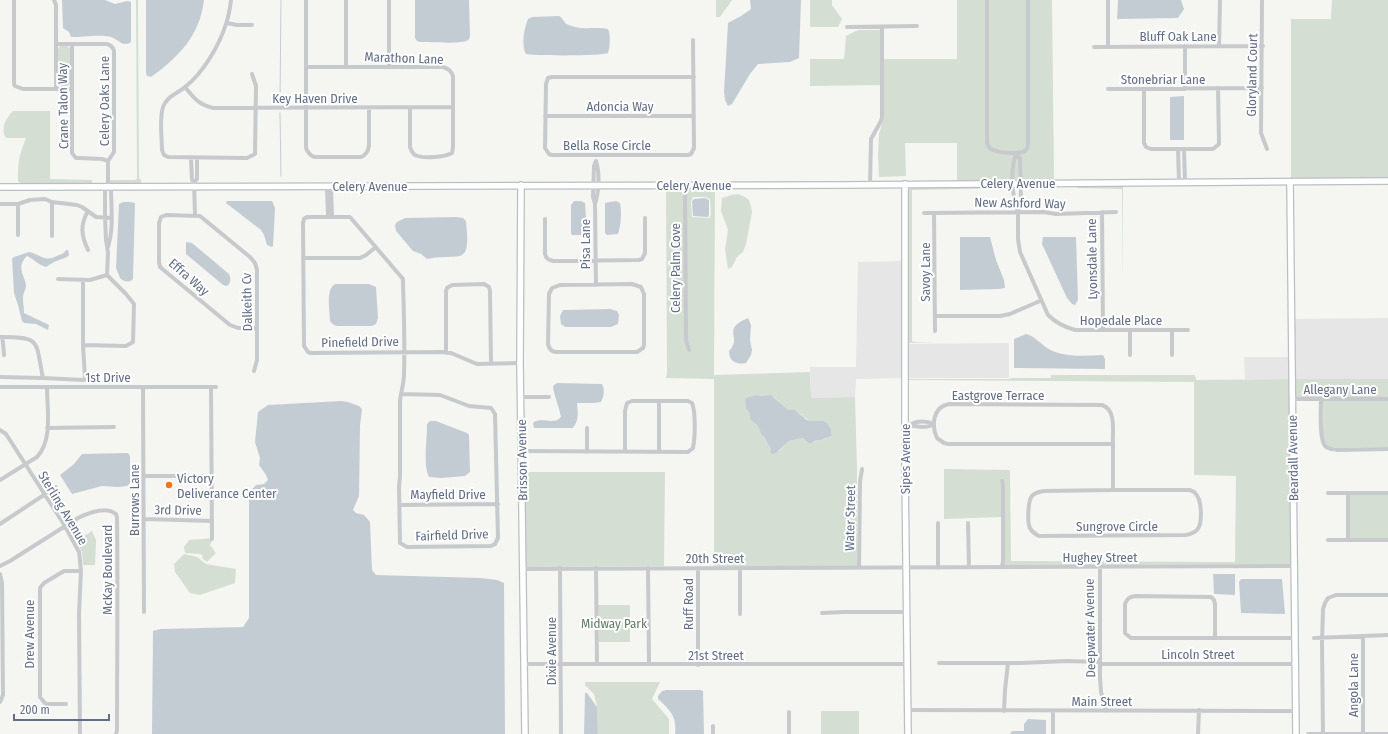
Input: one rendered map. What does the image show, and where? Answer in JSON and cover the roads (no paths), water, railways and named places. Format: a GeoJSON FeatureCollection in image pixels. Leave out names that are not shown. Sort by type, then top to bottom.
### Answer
{"type":"FeatureCollection","features":[{"type":"Feature","properties":{"kind":"street"},"geometry":{"type":"LineString","coordinates":[[14,0],[14,84],[18,88],[72,89]]}},
{"type":"Feature","properties":{"kind":"street"},"geometry":{"type":"LineString","coordinates":[[54,0],[56,5],[56,89]]}},
{"type":"Feature","properties":{"kind":"street"},"geometry":{"type":"LineString","coordinates":[[231,0],[227,23],[211,57],[185,87],[172,95],[163,107],[161,118],[162,150],[164,155],[168,157],[191,158],[247,158],[255,154],[257,108],[256,86],[252,74]]}},
{"type":"Feature","properties":{"kind":"street"},"geometry":{"type":"LineString","coordinates":[[306,0],[306,148],[308,153],[315,157],[361,157],[365,155],[368,152],[369,146],[369,108]]}},
{"type":"Feature","properties":{"kind":"street"},"geometry":{"type":"LineString","coordinates":[[346,0],[346,67]]}},
{"type":"Feature","properties":{"kind":"street"},"geometry":{"type":"LineString","coordinates":[[389,0],[389,67]]}},
{"type":"Feature","properties":{"kind":"street"},"geometry":{"type":"LineString","coordinates":[[986,0],[987,143],[992,150],[1016,154],[1025,151],[1028,144],[1028,0]]}},
{"type":"Feature","properties":{"kind":"street"},"geometry":{"type":"LineString","coordinates":[[1108,0],[1108,47]]}},
{"type":"Feature","properties":{"kind":"street"},"geometry":{"type":"LineString","coordinates":[[1219,46],[1220,0]]}},
{"type":"Feature","properties":{"kind":"street","name":"Gloryland Court"},"geometry":{"type":"LineString","coordinates":[[1262,0],[1263,46],[1261,133],[1267,149]]}},
{"type":"Feature","properties":{"kind":"street"},"geometry":{"type":"LineString","coordinates":[[227,23],[252,25]]}},
{"type":"Feature","properties":{"kind":"street"},"geometry":{"type":"LineString","coordinates":[[847,27],[917,26]]}},
{"type":"Feature","properties":{"kind":"street"},"geometry":{"type":"LineString","coordinates":[[870,185],[871,139],[882,117],[882,27]]}},
{"type":"Feature","properties":{"kind":"street","name":"Bella Rose Circle"},"geometry":{"type":"LineString","coordinates":[[694,40],[694,77],[694,116],[694,148],[691,154],[549,154],[545,148],[546,84],[548,78],[694,77]]}},
{"type":"Feature","properties":{"kind":"street","name":"Celery Oaks Lane"},"geometry":{"type":"LineString","coordinates":[[56,44],[106,44],[113,47],[114,152],[108,161],[108,187]]}},
{"type":"Feature","properties":{"kind":"street","name":"Crane Talon Way"},"geometry":{"type":"LineString","coordinates":[[72,44],[72,153],[76,158],[102,159],[108,161]]}},
{"type":"Feature","properties":{"kind":"street"},"geometry":{"type":"LineString","coordinates":[[1185,46],[1185,89]]}},
{"type":"Feature","properties":{"kind":"street","name":"Bluff Oak Lane"},"geometry":{"type":"LineString","coordinates":[[1094,47],[1263,46]]}},
{"type":"Feature","properties":{"kind":"street","name":"Marathon Lane"},"geometry":{"type":"LineString","coordinates":[[306,67],[447,68],[451,71],[453,76],[452,153],[443,157],[419,156],[411,152],[410,108]]}},
{"type":"Feature","properties":{"kind":"street","name":"Key Haven Drive"},"geometry":{"type":"LineString","coordinates":[[185,87],[197,101],[203,105],[213,108],[453,107]]}},
{"type":"Feature","properties":{"kind":"street"},"geometry":{"type":"LineString","coordinates":[[1144,89],[1144,144],[1146,147],[1151,149],[1213,149],[1219,144],[1218,88]]}},
{"type":"Feature","properties":{"kind":"street","name":"Stonebriar Lane"},"geometry":{"type":"LineString","coordinates":[[1108,89],[1262,88]]}},
{"type":"Feature","properties":{"kind":"street","name":"Adoncia Way"},"geometry":{"type":"LineString","coordinates":[[546,116],[694,116]]}},
{"type":"Feature","properties":{"kind":"street"},"geometry":{"type":"LineString","coordinates":[[1178,149],[1182,182]]}},
{"type":"Feature","properties":{"kind":"street"},"geometry":{"type":"LineString","coordinates":[[1182,182],[1185,165],[1184,149]]}},
{"type":"Feature","properties":{"kind":"street","name":"Hopedale Place"},"geometry":{"type":"LineString","coordinates":[[1018,212],[1014,202],[1013,183],[1013,167],[1016,154],[1020,158],[1021,202],[1018,212],[1018,239],[1020,252],[1040,301],[1048,315],[1055,322],[1064,327],[1075,330],[1188,330]]}},
{"type":"Feature","properties":{"kind":"street","name":"Pisa Lane"},"geometry":{"type":"LineString","coordinates":[[596,155],[594,166],[596,185],[593,197],[595,204],[596,285]]}},
{"type":"Feature","properties":{"kind":"street"},"geometry":{"type":"LineString","coordinates":[[191,158],[195,215]]}},
{"type":"Feature","properties":{"kind":"street"},"geometry":{"type":"LineString","coordinates":[[194,184],[197,179],[197,158]]}},
{"type":"Feature","properties":{"kind":"street"},"geometry":{"type":"LineString","coordinates":[[1179,165],[1185,165]]}},
{"type":"Feature","properties":{"kind":"street"},"geometry":{"type":"LineString","coordinates":[[1013,167],[1020,167]]}},
{"type":"Feature","properties":{"kind":"street","name":"Celery Avenue"},"geometry":{"type":"LineString","coordinates":[[0,187],[108,187],[194,184],[521,186],[1388,181]]}},
{"type":"Feature","properties":{"kind":"street","name":"Beardall Avenue"},"geometry":{"type":"LineString","coordinates":[[1290,182],[1296,734]]}},
{"type":"Feature","properties":{"kind":"street","name":"Sipes Avenue"},"geometry":{"type":"LineString","coordinates":[[905,184],[908,424],[906,568],[908,734]]}},
{"type":"Feature","properties":{"kind":"street","name":"Celery Palm Cove"},"geometry":{"type":"LineString","coordinates":[[685,185],[686,340],[689,350]]}},
{"type":"Feature","properties":{"kind":"street"},"geometry":{"type":"LineString","coordinates":[[329,186],[330,216]]}},
{"type":"Feature","properties":{"kind":"street","name":"Brisson Avenue"},"geometry":{"type":"LineString","coordinates":[[521,186],[520,363],[524,569],[525,734]]}},
{"type":"Feature","properties":{"kind":"street"},"geometry":{"type":"LineString","coordinates":[[83,345],[126,346],[133,342],[134,304],[107,275],[108,247],[104,217],[108,187]]}},
{"type":"Feature","properties":{"kind":"street"},"geometry":{"type":"LineString","coordinates":[[108,187],[111,218],[110,240],[108,247]]}},
{"type":"Feature","properties":{"kind":"street"},"geometry":{"type":"LineString","coordinates":[[0,204],[18,204],[30,200],[42,199],[52,202],[77,205],[96,217],[111,218]]}},
{"type":"Feature","properties":{"kind":"street"},"geometry":{"type":"LineString","coordinates":[[52,202],[52,236]]}},
{"type":"Feature","properties":{"kind":"street"},"geometry":{"type":"LineString","coordinates":[[18,204],[18,235]]}},
{"type":"Feature","properties":{"kind":"street"},"geometry":{"type":"LineString","coordinates":[[88,211],[82,222],[84,239],[88,250]]}},
{"type":"Feature","properties":{"kind":"street","name":"New Ashford Way"},"geometry":{"type":"LineString","coordinates":[[924,212],[1044,212],[1056,214],[1116,212]]}},
{"type":"Feature","properties":{"kind":"street","name":"Lyonsdale Lane"},"geometry":{"type":"LineString","coordinates":[[1102,212],[1103,330]]}},
{"type":"Feature","properties":{"kind":"street","name":"Savoy Lane"},"geometry":{"type":"LineString","coordinates":[[934,213],[935,331]]}},
{"type":"Feature","properties":{"kind":"street","name":"Effra Way"},"geometry":{"type":"LineString","coordinates":[[195,215],[165,215],[160,218],[160,266],[230,325],[238,328],[257,328]]}},
{"type":"Feature","properties":{"kind":"street","name":"Dalkeith Cv"},"geometry":{"type":"LineString","coordinates":[[195,215],[204,218],[255,263],[257,270],[257,360],[254,371]]}},
{"type":"Feature","properties":{"kind":"street","name":"Pinefield Drive"},"geometry":{"type":"LineString","coordinates":[[330,216],[310,216],[304,219],[303,223],[304,346],[308,352],[446,352],[473,363],[520,363]]}},
{"type":"Feature","properties":{"kind":"street","name":"Fairfield Drive"},"geometry":{"type":"LineString","coordinates":[[330,216],[350,216],[403,279],[404,373],[401,394],[399,505],[400,543],[407,546],[491,546],[495,544],[498,538],[498,504],[496,476],[496,414],[494,410],[488,407],[469,406],[440,395],[401,394]]}},
{"type":"Feature","properties":{"kind":"street"},"geometry":{"type":"LineString","coordinates":[[546,219],[545,254],[549,260],[596,261],[642,259],[645,253],[645,218]]}},
{"type":"Feature","properties":{"kind":"street"},"geometry":{"type":"LineString","coordinates":[[303,258],[360,258],[376,247]]}},
{"type":"Feature","properties":{"kind":"street"},"geometry":{"type":"LineString","coordinates":[[58,279],[83,280],[95,279],[107,275]]}},
{"type":"Feature","properties":{"kind":"street"},"geometry":{"type":"LineString","coordinates":[[0,377],[84,380],[83,280]]}},
{"type":"Feature","properties":{"kind":"street"},"geometry":{"type":"LineString","coordinates":[[446,352],[447,288],[452,285],[484,284],[489,287],[490,291],[491,363]]}},
{"type":"Feature","properties":{"kind":"street"},"geometry":{"type":"LineString","coordinates":[[632,284],[641,287],[644,294],[643,348],[638,352],[552,351],[548,344],[550,290],[555,286],[560,285],[596,285],[632,284]]}},
{"type":"Feature","properties":{"kind":"street"},"geometry":{"type":"LineString","coordinates":[[935,316],[1000,316],[1010,314],[1040,301]]}},
{"type":"Feature","properties":{"kind":"street"},"geometry":{"type":"LineString","coordinates":[[1130,330],[1130,354]]}},
{"type":"Feature","properties":{"kind":"street"},"geometry":{"type":"LineString","coordinates":[[1172,330],[1172,355]]}},
{"type":"Feature","properties":{"kind":"street"},"geometry":{"type":"LineString","coordinates":[[1,337],[23,337],[28,338],[35,343],[42,378]]}},
{"type":"Feature","properties":{"kind":"street"},"geometry":{"type":"LineString","coordinates":[[1,337],[4,342],[4,355]]}},
{"type":"Feature","properties":{"kind":"street"},"geometry":{"type":"LineString","coordinates":[[0,480],[38,457],[43,452],[46,445],[47,387]]}},
{"type":"Feature","properties":{"kind":"street","name":"Burrows Lane"},"geometry":{"type":"LineString","coordinates":[[143,387],[144,612]]}},
{"type":"Feature","properties":{"kind":"street"},"geometry":{"type":"LineString","coordinates":[[211,387],[212,539]]}},
{"type":"Feature","properties":{"kind":"street","name":"1st Drive"},"geometry":{"type":"LineString","coordinates":[[0,388],[216,387]]}},
{"type":"Feature","properties":{"kind":"street"},"geometry":{"type":"LineString","coordinates":[[521,397],[549,397]]}},
{"type":"Feature","properties":{"kind":"street","name":"Allegany Lane"},"geometry":{"type":"LineString","coordinates":[[1293,399],[1388,399]]}},
{"type":"Feature","properties":{"kind":"street"},"geometry":{"type":"LineString","coordinates":[[1321,399],[1322,437],[1324,445],[1329,449],[1388,449]]}},
{"type":"Feature","properties":{"kind":"street"},"geometry":{"type":"LineString","coordinates":[[522,451],[688,452],[693,448],[693,405],[688,401],[632,401],[627,403],[625,411],[625,451]]}},
{"type":"Feature","properties":{"kind":"street"},"geometry":{"type":"LineString","coordinates":[[659,401],[659,452]]}},
{"type":"Feature","properties":{"kind":"street","name":"Eastgrove Terrace"},"geometry":{"type":"LineString","coordinates":[[934,424],[937,411],[949,404],[1102,405],[1109,409],[1112,413],[1113,490]]}},
{"type":"Feature","properties":{"kind":"street"},"geometry":{"type":"LineString","coordinates":[[908,424],[913,427],[920,424],[930,427],[934,424],[936,438],[948,444],[1113,444]]}},
{"type":"Feature","properties":{"kind":"street"},"geometry":{"type":"LineString","coordinates":[[47,428],[114,427]]}},
{"type":"Feature","properties":{"kind":"street"},"geometry":{"type":"LineString","coordinates":[[587,428],[587,452]]}},
{"type":"Feature","properties":{"kind":"street","name":"Sterling Avenue"},"geometry":{"type":"LineString","coordinates":[[0,430],[6,434],[80,552],[80,734]]}},
{"type":"Feature","properties":{"kind":"street","name":"Water Street"},"geometry":{"type":"LineString","coordinates":[[859,568],[860,482],[862,470]]}},
{"type":"Feature","properties":{"kind":"street"},"geometry":{"type":"LineString","coordinates":[[144,476],[212,476]]}},
{"type":"Feature","properties":{"kind":"street"},"geometry":{"type":"LineString","coordinates":[[1002,482],[1002,567]]}},
{"type":"Feature","properties":{"kind":"street"},"geometry":{"type":"LineString","coordinates":[[0,524],[56,487]]}},
{"type":"Feature","properties":{"kind":"street","name":"Sungrove Circle"},"geometry":{"type":"LineString","coordinates":[[1113,490],[1190,490],[1195,493],[1201,502],[1200,524],[1198,529],[1193,534],[1186,535],[1039,536],[1030,529],[1029,500],[1037,492],[1113,490]]}},
{"type":"Feature","properties":{"kind":"street"},"geometry":{"type":"LineString","coordinates":[[1328,493],[1388,493]]}},
{"type":"Feature","properties":{"kind":"street"},"geometry":{"type":"LineString","coordinates":[[1348,493],[1348,540]]}},
{"type":"Feature","properties":{"kind":"street","name":"Mayfield Drive"},"geometry":{"type":"LineString","coordinates":[[399,505],[498,504]]}},
{"type":"Feature","properties":{"kind":"street","name":"McKay Boulevard"},"geometry":{"type":"LineString","coordinates":[[0,566],[78,518],[92,513],[110,511],[117,516],[116,734]]}},
{"type":"Feature","properties":{"kind":"street","name":"3rd Drive"},"geometry":{"type":"LineString","coordinates":[[144,519],[212,521]]}},
{"type":"Feature","properties":{"kind":"street"},"geometry":{"type":"LineString","coordinates":[[938,523],[938,568]]}},
{"type":"Feature","properties":{"kind":"street"},"geometry":{"type":"LineString","coordinates":[[968,523],[969,568]]}},
{"type":"Feature","properties":{"kind":"street"},"geometry":{"type":"LineString","coordinates":[[1328,540],[1388,540]]}},
{"type":"Feature","properties":{"kind":"street","name":"Hughey Street"},"geometry":{"type":"LineString","coordinates":[[906,568],[1294,566]]}},
{"type":"Feature","properties":{"kind":"street","name":"Dixie Avenue"},"geometry":{"type":"LineString","coordinates":[[560,568],[561,734]]}},
{"type":"Feature","properties":{"kind":"street"},"geometry":{"type":"LineString","coordinates":[[596,568],[597,663]]}},
{"type":"Feature","properties":{"kind":"street"},"geometry":{"type":"LineString","coordinates":[[648,568],[649,664]]}},
{"type":"Feature","properties":{"kind":"street","name":"Ruff Road"},"geometry":{"type":"LineString","coordinates":[[698,568],[698,665]]}},
{"type":"Feature","properties":{"kind":"street"},"geometry":{"type":"LineString","coordinates":[[740,568],[740,614]]}},
{"type":"Feature","properties":{"kind":"street","name":"20th Street"},"geometry":{"type":"LineString","coordinates":[[524,569],[906,568]]}},
{"type":"Feature","properties":{"kind":"street","name":"Deepwater Avenue"},"geometry":{"type":"LineString","coordinates":[[1100,568],[1101,692],[1106,711]]}},
{"type":"Feature","properties":{"kind":"street","name":"Drew Avenue"},"geometry":{"type":"LineString","coordinates":[[66,704],[46,704],[40,697],[40,588],[44,583],[64,571],[81,571]]}},
{"type":"Feature","properties":{"kind":"street"},"geometry":{"type":"LineString","coordinates":[[0,574],[2,583],[3,680],[3,695],[0,702]]}},
{"type":"Feature","properties":{"kind":"street"},"geometry":{"type":"LineString","coordinates":[[1323,734],[1323,609],[1325,603],[1328,598],[1336,595],[1388,595]]}},
{"type":"Feature","properties":{"kind":"street"},"geometry":{"type":"LineString","coordinates":[[1215,638],[1215,604],[1211,597],[1135,596],[1126,600],[1125,633],[1131,638],[1215,638],[1295,638]]}},
{"type":"Feature","properties":{"kind":"street"},"geometry":{"type":"LineString","coordinates":[[822,614],[906,612]]}},
{"type":"Feature","properties":{"kind":"street"},"geometry":{"type":"LineString","coordinates":[[1314,638],[1388,635]]}},
{"type":"Feature","properties":{"kind":"street","name":"Angola Lane"},"geometry":{"type":"LineString","coordinates":[[1363,636],[1363,734]]}},
{"type":"Feature","properties":{"kind":"street","name":"Lincoln Street"},"geometry":{"type":"LineString","coordinates":[[939,663],[1008,663],[1067,660],[1100,663],[1295,664]]}},
{"type":"Feature","properties":{"kind":"street"},"geometry":{"type":"LineString","coordinates":[[1004,711],[1008,663]]}},
{"type":"Feature","properties":{"kind":"street","name":"21st Street"},"geometry":{"type":"LineString","coordinates":[[524,664],[908,664]]}},
{"type":"Feature","properties":{"kind":"street","name":"Main Street"},"geometry":{"type":"LineString","coordinates":[[908,710],[1295,711]]}},
{"type":"Feature","properties":{"kind":"street"},"geometry":{"type":"LineString","coordinates":[[1198,734],[1199,710]]}},
{"type":"Feature","properties":{"kind":"street"},"geometry":{"type":"LineString","coordinates":[[1053,711],[1053,734]]}},
{"type":"Feature","properties":{"kind":"street"},"geometry":{"type":"LineString","coordinates":[[789,712],[789,734]]}},
{"type":"Feature","properties":{"kind":"street"},"geometry":{"type":"LineString","coordinates":[[713,726],[713,734]]}},
{"type":"Feature","properties":{"kind":"street"},"geometry":{"type":"LineString","coordinates":[[1308,734],[1388,734]]}},
{"type":"Feature","properties":{"kind":"waterway"},"geometry":{"type":"LineString","coordinates":[[280,101],[281,0]]}},
{"type":"Feature","properties":{"kind":"waterway"},"geometry":{"type":"LineString","coordinates":[[280,113],[281,176]]}},
{"type":"Feature","properties":{"kind":"place","name":"Victory Deliverance Center"},"geometry":{"type":"Point","coordinates":[169,485]}},
{"type":"Feature","properties":{"kind":"park label","name":"Midway Park"},"geometry":{"type":"Point","coordinates":[614,623]}}]}
